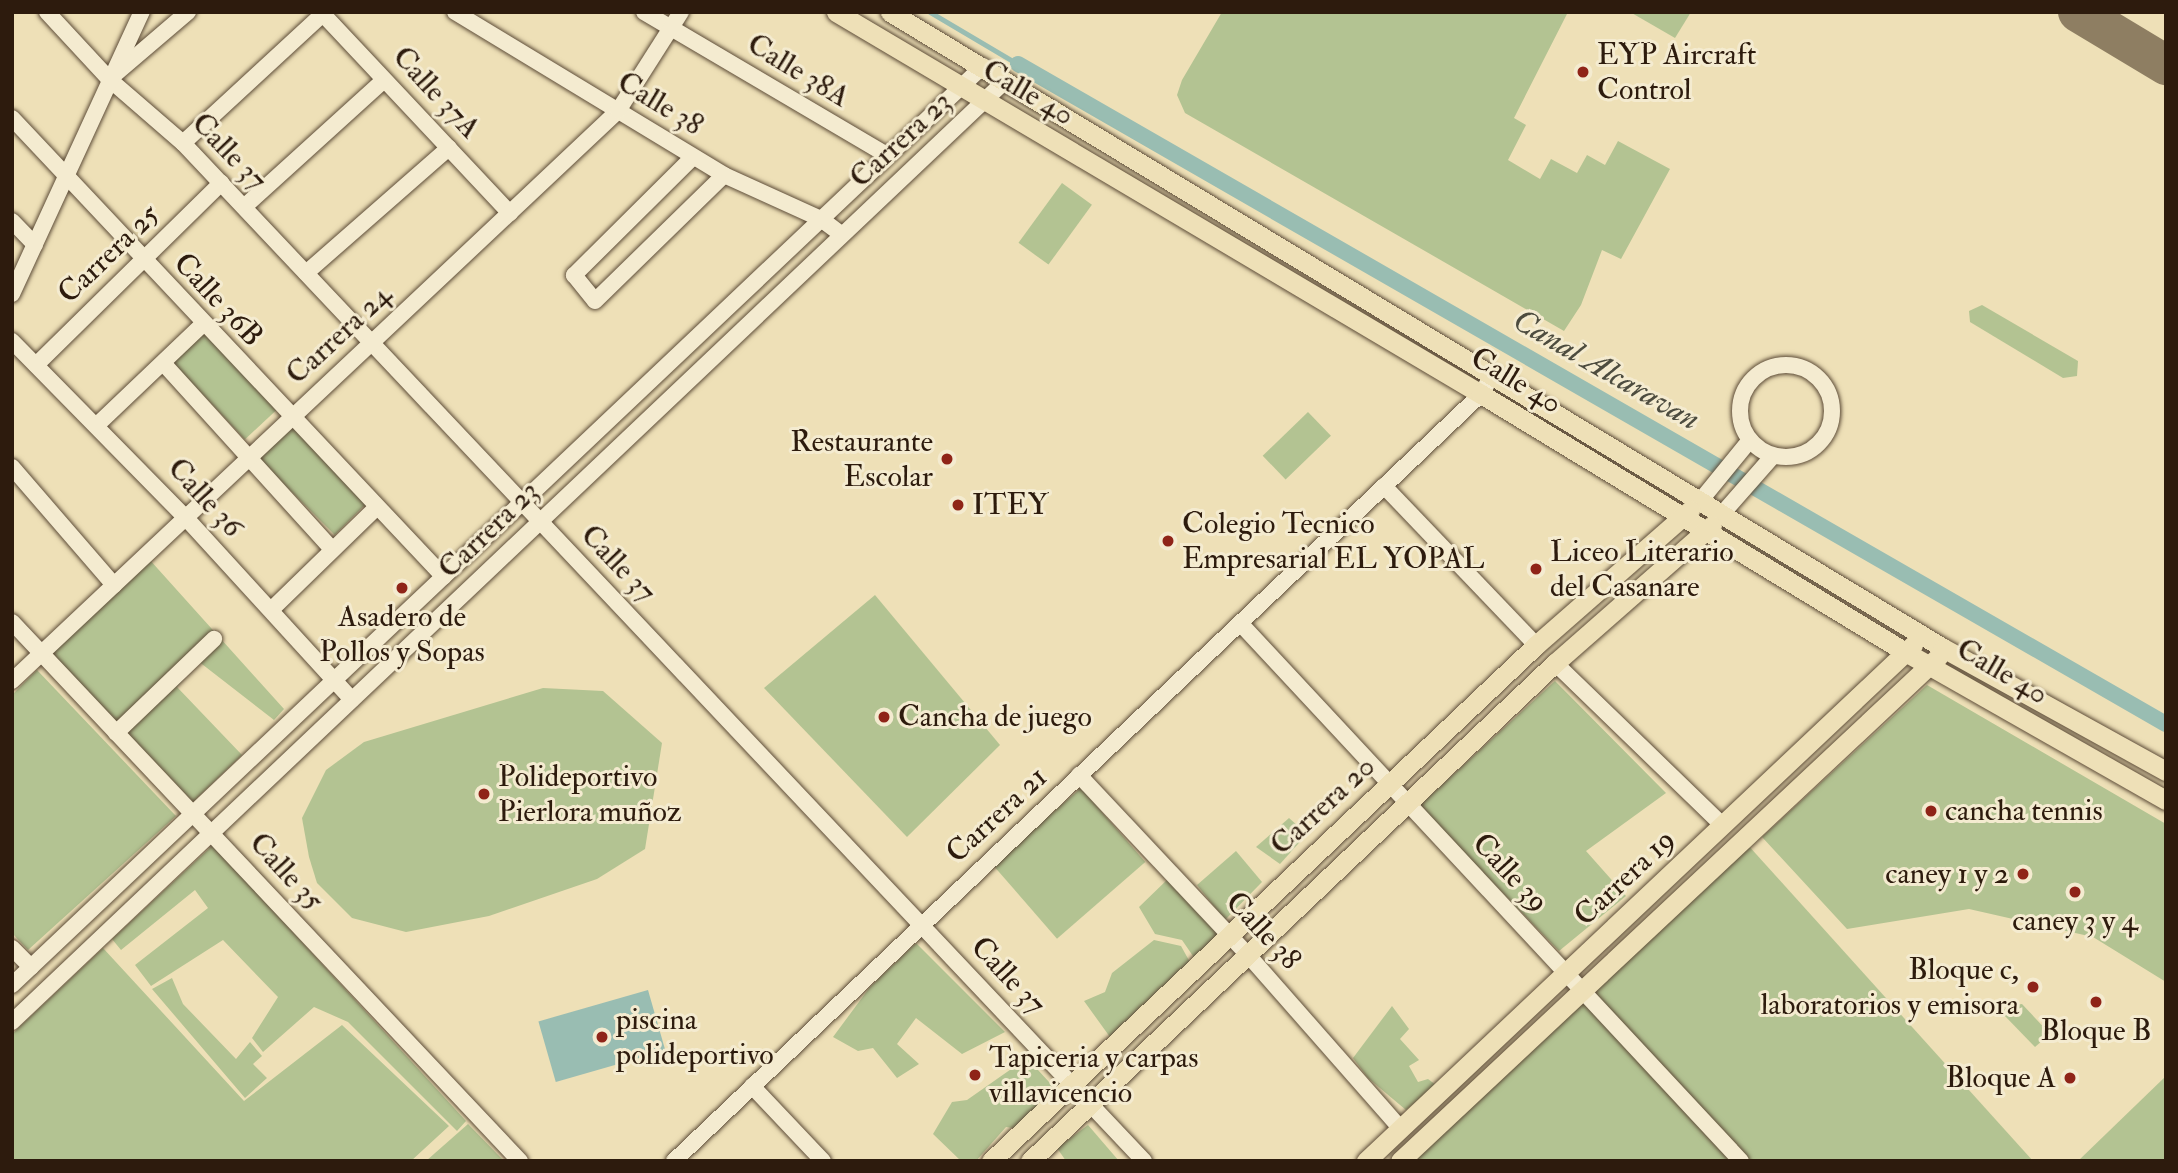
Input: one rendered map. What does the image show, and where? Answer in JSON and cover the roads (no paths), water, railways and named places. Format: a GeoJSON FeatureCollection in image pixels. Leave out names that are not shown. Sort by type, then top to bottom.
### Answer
{"type":"FeatureCollection","features":[{"type":"Feature","properties":{"kind":"main road","name":"Calle 40"},"geometry":{"type":"LineString","coordinates":[[836,12],[960,88],[1481,394],[1907,653],[2166,800]]}},
{"type":"Feature","properties":{"kind":"main road","name":"Calle 40"},"geometry":{"type":"LineString","coordinates":[[890,12],[983,65],[1701,500],[1728,507],[1920,635],[2166,771]]}},
{"type":"Feature","properties":{"kind":"main road","name":"Carrera 20"},"geometry":{"type":"LineString","coordinates":[[991,1161],[1536,645],[1701,500]]}},
{"type":"Feature","properties":{"kind":"main road","name":"Carrera 20"},"geometry":{"type":"LineString","coordinates":[[1030,1161],[1555,663],[1706,533],[1728,507]]}},
{"type":"Feature","properties":{"kind":"main road","name":"Carrera 19"},"geometry":{"type":"LineString","coordinates":[[1366,1161],[1907,653],[1920,635]]}},
{"type":"Feature","properties":{"kind":"main road","name":"Carrera 19"},"geometry":{"type":"LineString","coordinates":[[1400,1161],[1932,667],[1943,648]]}},
{"type":"Feature","properties":{"kind":"street","name":"Calle 37"},"geometry":{"type":"LineString","coordinates":[[47,12],[109,79],[183,143],[1144,1161]]}},
{"type":"Feature","properties":{"kind":"street"},"geometry":{"type":"LineString","coordinates":[[12,294],[142,12]]}},
{"type":"Feature","properties":{"kind":"street"},"geometry":{"type":"LineString","coordinates":[[109,79],[188,12]]}},
{"type":"Feature","properties":{"kind":"street","name":"Calle 38"},"geometry":{"type":"LineString","coordinates":[[455,12],[724,175],[821,219],[842,235]]}},
{"type":"Feature","properties":{"kind":"street","name":"Calle 38A"},"geometry":{"type":"LineString","coordinates":[[644,12],[888,156]]}},
{"type":"Feature","properties":{"kind":"street","name":"Carrera 24"},"geometry":{"type":"LineString","coordinates":[[12,681],[618,111],[681,12]]}},
{"type":"Feature","properties":{"kind":"street"},"geometry":{"type":"LineString","coordinates":[[183,143],[322,13]]}},
{"type":"Feature","properties":{"kind":"street","name":"Calle 37A"},"geometry":{"type":"LineString","coordinates":[[322,13],[510,213]]}},
{"type":"Feature","properties":{"kind":"street","name":"Carrera 23"},"geometry":{"type":"LineString","coordinates":[[12,985],[983,65]]}},
{"type":"Feature","properties":{"kind":"street"},"geometry":{"type":"LineString","coordinates":[[244,208],[384,80]]}},
{"type":"Feature","properties":{"kind":"street","name":"Carrera 23"},"geometry":{"type":"LineString","coordinates":[[12,1022],[1006,80]]}},
{"type":"Feature","properties":{"kind":"street","name":"Calle 36B"},"geometry":{"type":"LineString","coordinates":[[12,118],[291,419],[444,577]]}},
{"type":"Feature","properties":{"kind":"street"},"geometry":{"type":"LineString","coordinates":[[306,273],[449,148]]}},
{"type":"Feature","properties":{"kind":"street"},"geometry":{"type":"LineString","coordinates":[[693,157],[574,275],[595,302],[724,175]]}},
{"type":"Feature","properties":{"kind":"street","name":"Carrera 25"},"geometry":{"type":"LineString","coordinates":[[36,365],[221,183]]}},
{"type":"Feature","properties":{"kind":"street"},"geometry":{"type":"LineString","coordinates":[[12,221],[35,245]]}},
{"type":"Feature","properties":{"kind":"street"},"geometry":{"type":"LineString","coordinates":[[97,425],[203,324]]}},
{"type":"Feature","properties":{"kind":"street","name":"Calle 36"},"geometry":{"type":"LineString","coordinates":[[12,341],[186,518],[352,700]]}},
{"type":"Feature","properties":{"kind":"street"},"geometry":{"type":"LineString","coordinates":[[164,364],[332,549]]}},
{"type":"Feature","properties":{"kind":"street"},"geometry":{"type":"LineString","coordinates":[[1783,364],[1810,371],[1829,391],[1831,424],[1818,445],[1807,453],[1773,456],[1750,440],[1740,412],[1741,398],[1756,375],[1783,364]]}},
{"type":"Feature","properties":{"kind":"street","name":"Carrera 21"},"geometry":{"type":"LineString","coordinates":[[674,1161],[1481,394],[1493,374]]}},
{"type":"Feature","properties":{"kind":"street"},"geometry":{"type":"LineString","coordinates":[[1701,500],[1717,484],[1750,440]]}},
{"type":"Feature","properties":{"kind":"street"},"geometry":{"type":"LineString","coordinates":[[1728,507],[1773,456]]}},
{"type":"Feature","properties":{"kind":"street"},"geometry":{"type":"LineString","coordinates":[[12,467],[114,584]]}},
{"type":"Feature","properties":{"kind":"street"},"geometry":{"type":"LineString","coordinates":[[1384,486],[1536,645]]}},
{"type":"Feature","properties":{"kind":"street"},"geometry":{"type":"LineString","coordinates":[[271,610],[376,508]]}},
{"type":"Feature","properties":{"kind":"street","name":"Calle 35"},"geometry":{"type":"LineString","coordinates":[[12,622],[520,1161]]}},
{"type":"Feature","properties":{"kind":"street","name":"Calle 39"},"geometry":{"type":"LineString","coordinates":[[1240,623],[1741,1161]]}},
{"type":"Feature","properties":{"kind":"street"},"geometry":{"type":"LineString","coordinates":[[116,733],[214,639]]}},
{"type":"Feature","properties":{"kind":"street"},"geometry":{"type":"LineString","coordinates":[[1555,663],[1723,826]]}},
{"type":"Feature","properties":{"kind":"street","name":"Calle 38"},"geometry":{"type":"LineString","coordinates":[[1079,775],[1249,956],[1401,1129]]}},
{"type":"Feature","properties":{"kind":"street"},"geometry":{"type":"LineString","coordinates":[[12,948],[31,967]]}},
{"type":"Feature","properties":{"kind":"street"},"geometry":{"type":"LineString","coordinates":[[752,1086],[823,1161]]}},
{"type":"Feature","properties":{"kind":"water","name":"piscina polideportivo"},"geometry":{"type":"Polygon","coordinates":[[[648,990],[665,1051],[556,1082],[538,1021],[648,990]]]}},
{"type":"Feature","properties":{"kind":"waterway"},"geometry":{"type":"LineString","coordinates":[[930,12],[1018,64]]}},
{"type":"Feature","properties":{"kind":"waterway","name":"Canal Alcaravan"},"geometry":{"type":"LineString","coordinates":[[1018,64],[2166,724]]}},
{"type":"Feature","properties":{"kind":"place","name":"EYP Aircraft Control"},"geometry":{"type":"Point","coordinates":[1583,72]}},
{"type":"Feature","properties":{"kind":"place","name":"Restaurante Escolar"},"geometry":{"type":"Point","coordinates":[947,459]}},
{"type":"Feature","properties":{"kind":"place","name":"ITEY"},"geometry":{"type":"Point","coordinates":[958,505]}},
{"type":"Feature","properties":{"kind":"place","name":"Colegio Tecnico Empresarial EL YOPAL"},"geometry":{"type":"Point","coordinates":[1168,541]}},
{"type":"Feature","properties":{"kind":"place","name":"Liceo Literario del Casanare"},"geometry":{"type":"Point","coordinates":[1536,569]}},
{"type":"Feature","properties":{"kind":"place","name":"Asadero de Pollos y Sopas"},"geometry":{"type":"Point","coordinates":[402,588]}},
{"type":"Feature","properties":{"kind":"place","name":"Cancha de juego"},"geometry":{"type":"Point","coordinates":[884,717]}},
{"type":"Feature","properties":{"kind":"place","name":"Polideportivo Pierlora muñoz"},"geometry":{"type":"Point","coordinates":[484,794]}},
{"type":"Feature","properties":{"kind":"place","name":"cancha tennis"},"geometry":{"type":"Point","coordinates":[1931,811]}},
{"type":"Feature","properties":{"kind":"place","name":"caney 1 y 2"},"geometry":{"type":"Point","coordinates":[2023,874]}},
{"type":"Feature","properties":{"kind":"place","name":"caney 3 y 4"},"geometry":{"type":"Point","coordinates":[2075,892]}},
{"type":"Feature","properties":{"kind":"place","name":"Bloque c, laboratorios y emisora"},"geometry":{"type":"Point","coordinates":[2033,987]}},
{"type":"Feature","properties":{"kind":"place","name":"Bloque B"},"geometry":{"type":"Point","coordinates":[2096,1002]}},
{"type":"Feature","properties":{"kind":"place","name":"piscina polideportivo"},"geometry":{"type":"Point","coordinates":[602,1037]}},
{"type":"Feature","properties":{"kind":"place","name":"Tapiceria y carpas villavicencio"},"geometry":{"type":"Point","coordinates":[975,1075]}},
{"type":"Feature","properties":{"kind":"place","name":"Bloque A"},"geometry":{"type":"Point","coordinates":[2070,1078]}}]}
